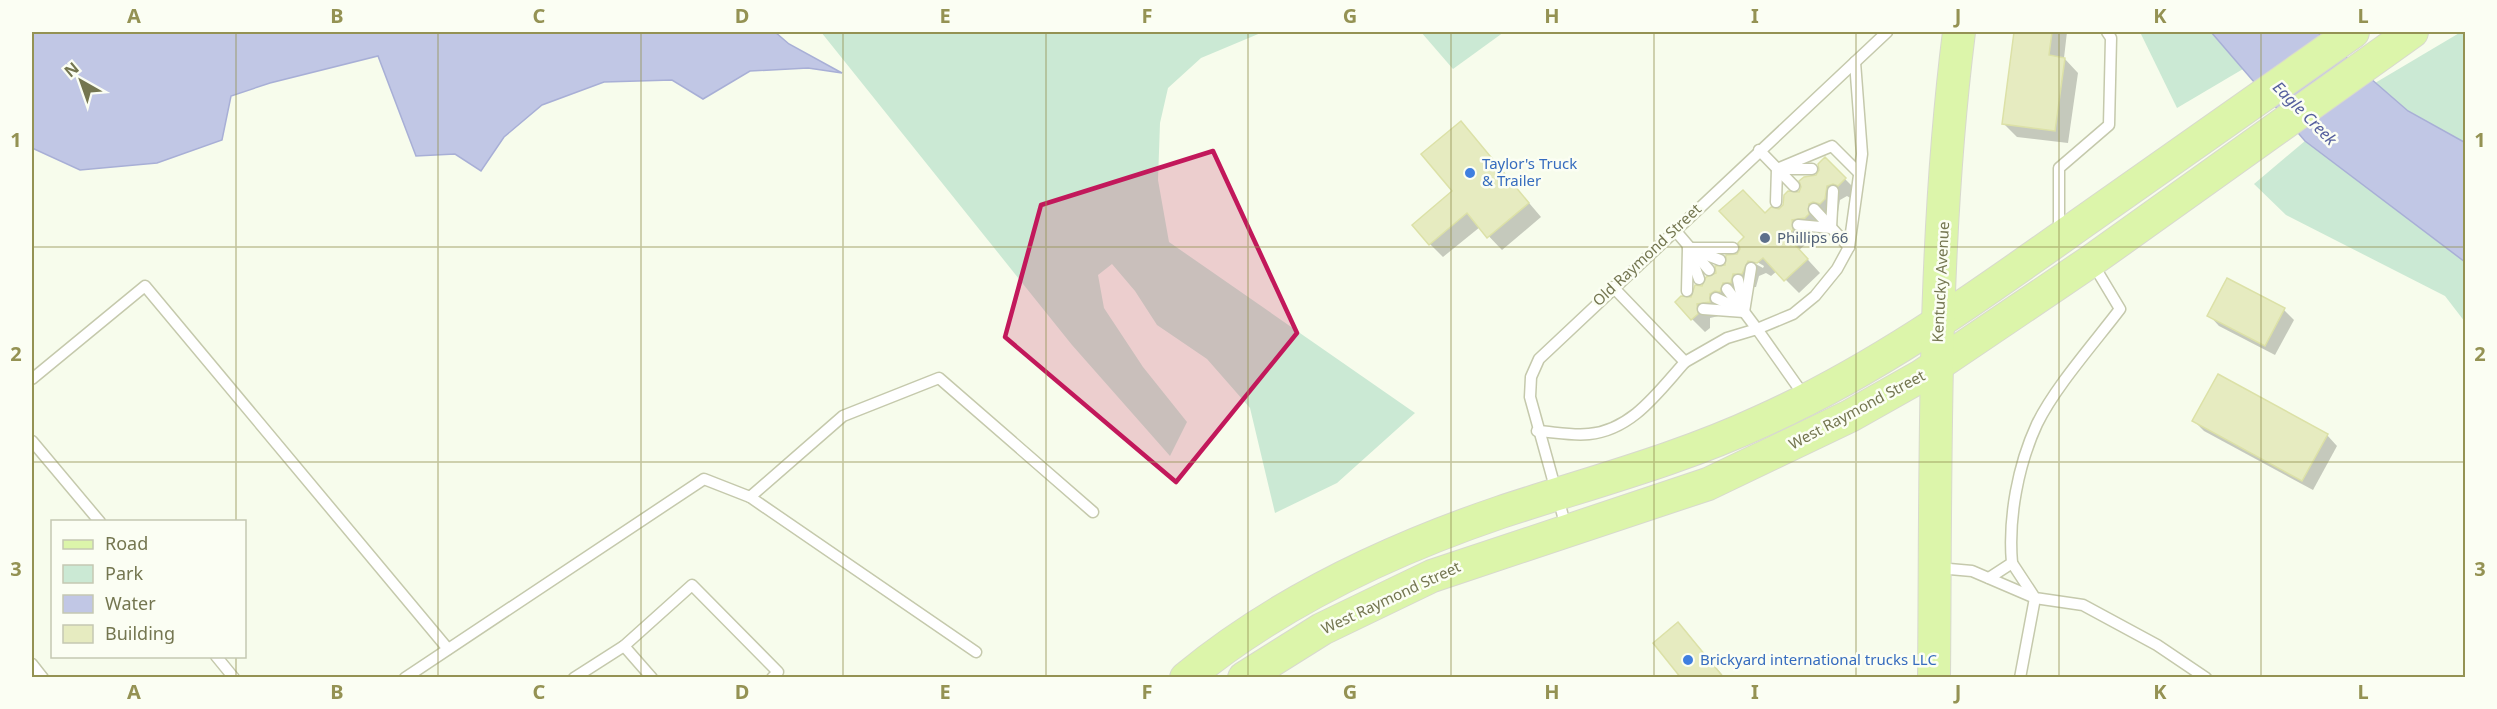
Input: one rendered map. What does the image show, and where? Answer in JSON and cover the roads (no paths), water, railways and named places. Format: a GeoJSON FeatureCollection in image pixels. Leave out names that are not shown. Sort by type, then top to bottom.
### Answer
{"type":"FeatureCollection","features":[{"type":"Feature","properties":{"kind":"main road","name":"Kentucky Avenue"},"geometry":{"type":"LineString","coordinates":[[1934,678],[1936,368],[1948,156],[1959,32]]}},
{"type":"Feature","properties":{"kind":"main road"},"geometry":{"type":"LineString","coordinates":[[1186,678],[1277,613],[1366,567],[1499,513],[1651,466],[1702,447],[1807,400],[1938,323],[2353,32]]}},
{"type":"Feature","properties":{"kind":"main road","name":"West Raymond Street"},"geometry":{"type":"LineString","coordinates":[[1244,678],[1322,629],[1400,590],[1480,558],[1679,495],[1742,470],[1850,416],[1936,368],[2091,261],[2412,32]]}},
{"type":"Feature","properties":{"kind":"lane","name":"Old Raymond Street"},"geometry":{"type":"LineString","coordinates":[[1567,530],[1537,431],[1530,397],[1531,377],[1537,362],[1547,349],[1674,229],[1887,32]]}},
{"type":"Feature","properties":{"kind":"lane"},"geometry":{"type":"LineString","coordinates":[[2059,239],[2059,168],[2109,125],[2111,38],[2107,32]]}},
{"type":"Feature","properties":{"kind":"lane"},"geometry":{"type":"LineString","coordinates":[[1537,431],[1589,434],[1618,426],[1639,413],[1685,362],[1727,338],[1757,329],[1792,314],[1815,296],[1838,269],[1849,247],[1862,154],[1855,62]]}},
{"type":"Feature","properties":{"kind":"lane"},"geometry":{"type":"LineString","coordinates":[[1777,169],[1832,146],[1859,173]]}},
{"type":"Feature","properties":{"kind":"lane"},"geometry":{"type":"LineString","coordinates":[[1760,150],[1794,186]]}},
{"type":"Feature","properties":{"kind":"lane"},"geometry":{"type":"LineString","coordinates":[[1777,169],[1812,169]]}},
{"type":"Feature","properties":{"kind":"lane"},"geometry":{"type":"LineString","coordinates":[[1776,202],[1777,169]]}},
{"type":"Feature","properties":{"kind":"lane"},"geometry":{"type":"LineString","coordinates":[[1831,228],[1833,191]]}},
{"type":"Feature","properties":{"kind":"lane"},"geometry":{"type":"LineString","coordinates":[[1814,209],[1849,247]]}},
{"type":"Feature","properties":{"kind":"lane"},"geometry":{"type":"LineString","coordinates":[[1798,225],[1831,228]]}},
{"type":"Feature","properties":{"kind":"lane"},"geometry":{"type":"LineString","coordinates":[[1674,229],[1709,270]]}},
{"type":"Feature","properties":{"kind":"lane"},"geometry":{"type":"LineString","coordinates":[[1688,248],[1733,248]]}},
{"type":"Feature","properties":{"kind":"lane"},"geometry":{"type":"LineString","coordinates":[[1688,248],[1720,260]]}},
{"type":"Feature","properties":{"kind":"lane"},"geometry":{"type":"LineString","coordinates":[[1688,248],[1699,279]]}},
{"type":"Feature","properties":{"kind":"lane"},"geometry":{"type":"LineString","coordinates":[[1687,291],[1688,248]]}},
{"type":"Feature","properties":{"kind":"lane"},"geometry":{"type":"LineString","coordinates":[[2020,678],[2035,598],[2012,563],[2010,540],[2019,478],[2037,424],[2120,309],[2091,261]]}},
{"type":"Feature","properties":{"kind":"lane"},"geometry":{"type":"LineString","coordinates":[[1744,312],[1751,268]]}},
{"type":"Feature","properties":{"kind":"lane"},"geometry":{"type":"LineString","coordinates":[[1738,280],[1744,312]]}},
{"type":"Feature","properties":{"kind":"lane"},"geometry":{"type":"LineString","coordinates":[[32,379],[145,286],[448,649]]}},
{"type":"Feature","properties":{"kind":"lane"},"geometry":{"type":"LineString","coordinates":[[1613,287],[1685,362]]}},
{"type":"Feature","properties":{"kind":"lane"},"geometry":{"type":"LineString","coordinates":[[1727,289],[1807,400]]}},
{"type":"Feature","properties":{"kind":"lane"},"geometry":{"type":"LineString","coordinates":[[1716,298],[1744,312]]}},
{"type":"Feature","properties":{"kind":"lane"},"geometry":{"type":"LineString","coordinates":[[1703,309],[1744,312]]}},
{"type":"Feature","properties":{"kind":"lane"},"geometry":{"type":"LineString","coordinates":[[750,497],[843,416],[939,378],[1093,512]]}},
{"type":"Feature","properties":{"kind":"lane"},"geometry":{"type":"LineString","coordinates":[[32,441],[98,520]]}},
{"type":"Feature","properties":{"kind":"lane"},"geometry":{"type":"LineString","coordinates":[[405,678],[704,479],[750,497],[976,652]]}},
{"type":"Feature","properties":{"kind":"lane"},"geometry":{"type":"LineString","coordinates":[[1989,579],[2012,563]]}},
{"type":"Feature","properties":{"kind":"lane"},"geometry":{"type":"LineString","coordinates":[[1935,568],[1972,571],[2035,598],[2083,605],[2157,645],[2206,678]]}},
{"type":"Feature","properties":{"kind":"lane"},"geometry":{"type":"LineString","coordinates":[[574,678],[624,646],[692,585],[778,672],[772,678]]}},
{"type":"Feature","properties":{"kind":"lane"},"geometry":{"type":"LineString","coordinates":[[624,646],[652,678]]}},
{"type":"Feature","properties":{"kind":"lane"},"geometry":{"type":"LineString","coordinates":[[217,658],[234,678]]}},
{"type":"Feature","properties":{"kind":"lane"},"geometry":{"type":"LineString","coordinates":[[32,664],[43,678]]}},
{"type":"Feature","properties":{"kind":"water"},"geometry":{"type":"Polygon","coordinates":[[[32,32],[775,32],[789,44],[842,73],[808,68],[750,71],[703,99],[672,80],[604,82],[542,105],[504,137],[481,171],[455,154],[416,156],[378,56],[270,83],[231,96],[222,140],[157,163],[80,170],[32,148],[32,32]]]}},
{"type":"Feature","properties":{"kind":"water","name":"Eagle Creek"},"geometry":{"type":"Polygon","coordinates":[[[2211,32],[2317,32],[2408,111],[2464,142],[2465,262],[2305,141],[2211,32]]]}},
{"type":"Feature","properties":{"kind":"place","name":"Taylor's Truck & Trailer"},"geometry":{"type":"Point","coordinates":[1470,173]}},
{"type":"Feature","properties":{"kind":"place","name":"Phillips 66"},"geometry":{"type":"Point","coordinates":[1765,238]}},
{"type":"Feature","properties":{"kind":"place","name":"Brickyard international trucks LLC"},"geometry":{"type":"Point","coordinates":[1688,660]}}]}
